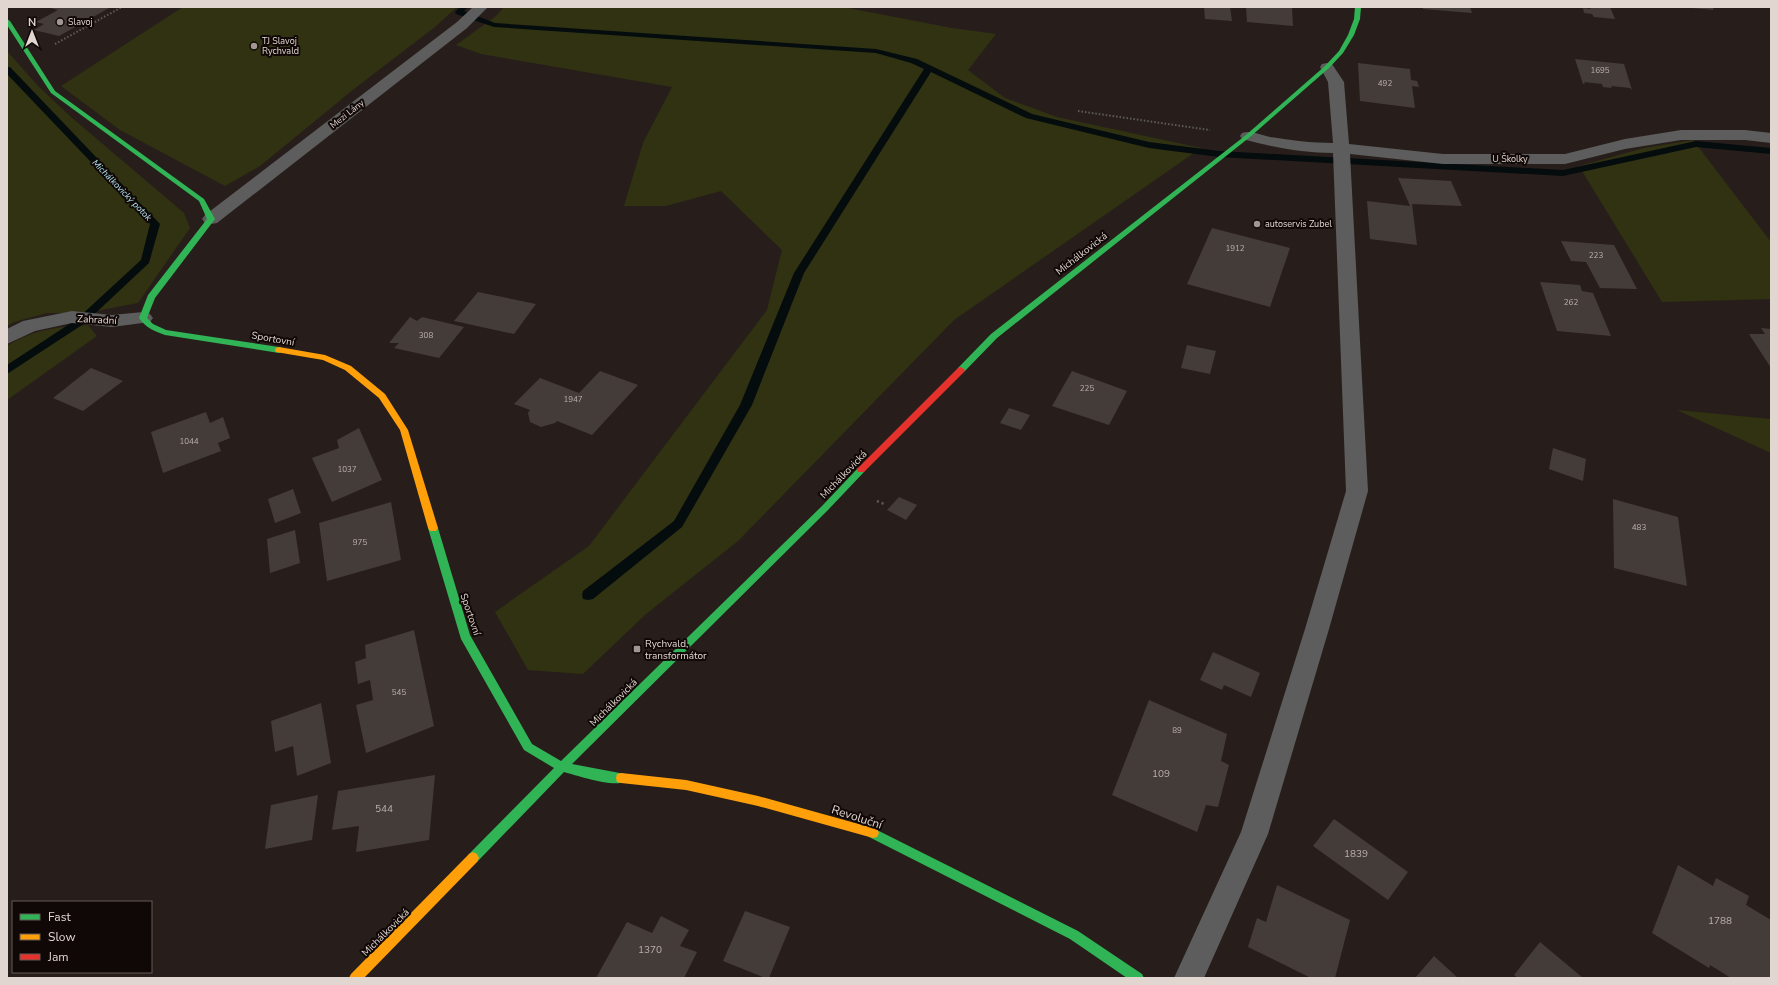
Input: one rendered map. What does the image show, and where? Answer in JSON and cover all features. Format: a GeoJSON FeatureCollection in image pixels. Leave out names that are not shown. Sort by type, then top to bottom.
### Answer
{"type":"FeatureCollection","features":[{"type":"Feature","properties":{"kind":"street","name":"Mezi Lány"},"geometry":{"type":"LineString","coordinates":[[211,219],[462,24],[481,7]]}},
{"type":"Feature","properties":{"kind":"street","name":"Michálkovická"},"geometry":{"type":"LineString","coordinates":[[355,978],[562,767],[825,508],[994,336],[1248,136],[1327,67],[1341,52],[1350,35],[1357,19],[1358,7]]}},
{"type":"Feature","properties":{"kind":"street"},"geometry":{"type":"LineString","coordinates":[[7,21],[53,92],[72,108],[202,200],[211,219],[151,297],[143,318]]}},
{"type":"Feature","properties":{"kind":"street"},"geometry":{"type":"LineString","coordinates":[[1189,978],[1254,834],[1317,629],[1357,491],[1341,148],[1336,82],[1327,67]]}},
{"type":"Feature","properties":{"kind":"street","name":"U Školky"},"geometry":{"type":"LineString","coordinates":[[1248,136],[1267,141],[1312,148],[1341,148],[1443,159],[1565,159],[1625,144],[1681,135],[1745,135],[1771,138]]}},
{"type":"Feature","properties":{"kind":"street","name":"Zahradní"},"geometry":{"type":"LineString","coordinates":[[7,337],[30,326],[72,317],[112,321],[143,318]]}},
{"type":"Feature","properties":{"kind":"street","name":"Sportovní"},"geometry":{"type":"LineString","coordinates":[[143,318],[150,326],[165,332],[325,358],[348,368],[382,396],[404,430],[465,636],[528,747],[562,767]]}},
{"type":"Feature","properties":{"kind":"street","name":"Revoluční"},"geometry":{"type":"LineString","coordinates":[[562,767],[606,777],[686,785],[758,801],[873,833],[1074,935],[1138,978]]}},
{"type":"Feature","properties":{"kind":"path"},"geometry":{"type":"LineString","coordinates":[[31,58],[122,7]]}},
{"type":"Feature","properties":{"kind":"path"},"geometry":{"type":"LineString","coordinates":[[1078,111],[1248,136]]}},
{"type":"Feature","properties":{"kind":"green space","name":"TJ Slavoj Rychvald"},"geometry":{"type":"Polygon","coordinates":[[[183,7],[457,7],[435,27],[354,89],[260,166],[225,186],[120,130],[61,86],[183,7]]]}},
{"type":"Feature","properties":{"kind":"green space"},"geometry":{"type":"Polygon","coordinates":[[[504,7],[843,7],[952,28],[996,34],[968,70],[1005,98],[1057,117],[1201,148],[954,320],[738,541],[646,614],[583,674],[528,670],[495,612],[589,546],[767,310],[782,250],[721,191],[666,206],[624,206],[643,143],[672,87],[481,54],[456,45],[496,16],[504,7]]]}},
{"type":"Feature","properties":{"kind":"green space"},"geometry":{"type":"Polygon","coordinates":[[[7,51],[38,86],[71,117],[184,213],[190,228],[138,303],[85,313],[47,313],[14,322],[7,326],[7,51]]]}},
{"type":"Feature","properties":{"kind":"green space"},"geometry":{"type":"Polygon","coordinates":[[[1693,140],[1771,242],[1771,299],[1662,302],[1579,166],[1644,148],[1693,140]]]}},
{"type":"Feature","properties":{"kind":"green space"},"geometry":{"type":"Polygon","coordinates":[[[88,325],[97,336],[7,400],[7,346],[17,340],[37,332],[56,328],[88,325]]]}},
{"type":"Feature","properties":{"kind":"green space"},"geometry":{"type":"Polygon","coordinates":[[[1677,410],[1771,419],[1771,453],[1677,410]]]}},
{"type":"Feature","properties":{"kind":"building","name":"Slavoj"},"geometry":{"type":"Polygon","coordinates":[[[47,7],[111,7],[59,36],[34,30],[44,24],[36,22],[58,10],[47,7]]]}},
{"type":"Feature","properties":{"kind":"building"},"geometry":{"type":"Polygon","coordinates":[[[1204,7],[1230,7],[1232,21],[1205,19],[1204,7]]]}},
{"type":"Feature","properties":{"kind":"building"},"geometry":{"type":"Polygon","coordinates":[[[1246,7],[1292,7],[1293,26],[1247,22],[1246,7]]]}},
{"type":"Feature","properties":{"kind":"building"},"geometry":{"type":"Polygon","coordinates":[[[1423,7],[1470,7],[1472,13],[1423,9],[1423,7]]]}},
{"type":"Feature","properties":{"kind":"building"},"geometry":{"type":"Polygon","coordinates":[[[1590,7],[1610,7],[1615,19],[1594,17],[1592,14],[1584,13],[1583,8],[1591,9],[1590,7]]]}},
{"type":"Feature","properties":{"kind":"building"},"geometry":{"type":"Polygon","coordinates":[[[1712,7],[1714,10],[1692,8],[1712,7]]]}},
{"type":"Feature","properties":{"kind":"building"},"geometry":{"type":"Polygon","coordinates":[[[1575,59],[1624,64],[1632,90],[1630,88],[1611,86],[1612,88],[1603,87],[1602,84],[1584,82],[1585,84],[1583,84],[1575,59]]]}},
{"type":"Feature","properties":{"kind":"building"},"geometry":{"type":"Polygon","coordinates":[[[1358,63],[1410,69],[1411,80],[1417,81],[1419,87],[1412,86],[1415,108],[1360,101],[1358,63]]]}},
{"type":"Feature","properties":{"kind":"building"},"geometry":{"type":"Polygon","coordinates":[[[1398,178],[1451,181],[1462,206],[1412,204],[1417,245],[1370,239],[1367,201],[1410,206],[1398,178]]]}},
{"type":"Feature","properties":{"kind":"building"},"geometry":{"type":"Polygon","coordinates":[[[1212,228],[1290,248],[1270,307],[1187,284],[1212,228]]]}},
{"type":"Feature","properties":{"kind":"building"},"geometry":{"type":"Polygon","coordinates":[[[1561,241],[1614,245],[1637,289],[1600,288],[1586,262],[1571,261],[1561,241]]]}},
{"type":"Feature","properties":{"kind":"building"},"geometry":{"type":"Polygon","coordinates":[[[1540,282],[1580,285],[1582,291],[1593,293],[1611,336],[1557,331],[1540,282]]]}},
{"type":"Feature","properties":{"kind":"building"},"geometry":{"type":"Polygon","coordinates":[[[478,292],[536,304],[514,334],[454,321],[478,292]]]}},
{"type":"Feature","properties":{"kind":"building"},"geometry":{"type":"Polygon","coordinates":[[[410,317],[417,321],[422,317],[464,327],[439,358],[394,348],[399,343],[389,343],[410,317]]]}},
{"type":"Feature","properties":{"kind":"building"},"geometry":{"type":"Polygon","coordinates":[[[1761,328],[1771,329],[1771,368],[1749,334],[1765,334],[1761,328]]]}},
{"type":"Feature","properties":{"kind":"building"},"geometry":{"type":"Polygon","coordinates":[[[1187,345],[1216,351],[1210,374],[1181,368],[1187,345]]]}},
{"type":"Feature","properties":{"kind":"building"},"geometry":{"type":"Polygon","coordinates":[[[91,368],[123,381],[83,411],[53,398],[91,368]]]}},
{"type":"Feature","properties":{"kind":"building"},"geometry":{"type":"Polygon","coordinates":[[[600,371],[638,385],[592,435],[557,421],[541,427],[530,422],[528,413],[530,410],[514,404],[540,378],[579,393],[600,371]]]}},
{"type":"Feature","properties":{"kind":"building"},"geometry":{"type":"Polygon","coordinates":[[[1072,371],[1127,391],[1109,425],[1052,406],[1072,371]]]}},
{"type":"Feature","properties":{"kind":"building"},"geometry":{"type":"Polygon","coordinates":[[[1009,408],[1030,415],[1021,430],[1000,423],[1009,408]]]}},
{"type":"Feature","properties":{"kind":"building"},"geometry":{"type":"Polygon","coordinates":[[[206,412],[210,423],[223,417],[230,438],[218,443],[221,451],[163,473],[151,432],[206,412]]]}},
{"type":"Feature","properties":{"kind":"building"},"geometry":{"type":"Polygon","coordinates":[[[359,428],[382,480],[332,502],[312,458],[339,448],[337,440],[359,428]]]}},
{"type":"Feature","properties":{"kind":"building"},"geometry":{"type":"Polygon","coordinates":[[[1553,448],[1586,459],[1583,481],[1549,469],[1553,448]]]}},
{"type":"Feature","properties":{"kind":"building"},"geometry":{"type":"Polygon","coordinates":[[[293,489],[301,513],[275,523],[268,499],[293,489]]]}},
{"type":"Feature","properties":{"kind":"building"},"geometry":{"type":"Polygon","coordinates":[[[899,497],[917,505],[906,520],[887,510],[899,497]]]}},
{"type":"Feature","properties":{"kind":"building"},"geometry":{"type":"Polygon","coordinates":[[[1613,499],[1678,517],[1687,586],[1614,568],[1613,499]]]}},
{"type":"Feature","properties":{"kind":"building"},"geometry":{"type":"Polygon","coordinates":[[[391,502],[401,560],[327,581],[319,523],[391,502]]]}},
{"type":"Feature","properties":{"kind":"building"},"geometry":{"type":"Polygon","coordinates":[[[295,530],[300,563],[270,573],[267,539],[295,530]]]}},
{"type":"Feature","properties":{"kind":"building"},"geometry":{"type":"Polygon","coordinates":[[[414,630],[434,726],[366,753],[356,705],[373,700],[370,680],[358,684],[355,662],[366,658],[365,645],[414,630]]]}},
{"type":"Feature","properties":{"kind":"building"},"geometry":{"type":"Polygon","coordinates":[[[1213,652],[1260,673],[1251,697],[1224,685],[1222,690],[1200,680],[1213,652]]]}},
{"type":"Feature","properties":{"kind":"building"},"geometry":{"type":"Polygon","coordinates":[[[1149,700],[1227,734],[1221,761],[1229,765],[1218,807],[1206,805],[1197,832],[1112,795],[1149,700]]]}},
{"type":"Feature","properties":{"kind":"building"},"geometry":{"type":"Polygon","coordinates":[[[321,703],[331,763],[297,776],[293,746],[275,752],[271,721],[321,703]]]}},
{"type":"Feature","properties":{"kind":"building"},"geometry":{"type":"Polygon","coordinates":[[[435,775],[429,840],[356,852],[359,826],[332,830],[338,791],[435,775]]]}},
{"type":"Feature","properties":{"kind":"building"},"geometry":{"type":"Polygon","coordinates":[[[318,795],[312,840],[265,849],[271,805],[318,795]]]}},
{"type":"Feature","properties":{"kind":"building"},"geometry":{"type":"Polygon","coordinates":[[[1334,819],[1408,872],[1388,900],[1313,846],[1334,819]]]}},
{"type":"Feature","properties":{"kind":"building"},"geometry":{"type":"Polygon","coordinates":[[[1678,865],[1713,886],[1716,878],[1749,896],[1746,905],[1771,920],[1771,978],[1731,978],[1710,965],[1709,968],[1652,933],[1678,865]]]}},
{"type":"Feature","properties":{"kind":"building"},"geometry":{"type":"Polygon","coordinates":[[[1277,885],[1350,920],[1335,978],[1311,978],[1248,947],[1257,918],[1266,922],[1277,885]]]}},
{"type":"Feature","properties":{"kind":"building"},"geometry":{"type":"Polygon","coordinates":[[[745,911],[790,927],[769,978],[765,978],[723,961],[745,911]]]}},
{"type":"Feature","properties":{"kind":"building"},"geometry":{"type":"Polygon","coordinates":[[[661,916],[689,930],[680,946],[697,952],[684,978],[596,978],[627,922],[652,933],[661,916]]]}},
{"type":"Feature","properties":{"kind":"building"},"geometry":{"type":"Polygon","coordinates":[[[1540,942],[1583,978],[1518,978],[1514,975],[1540,942]]]}},
{"type":"Feature","properties":{"kind":"building"},"geometry":{"type":"Polygon","coordinates":[[[1434,956],[1458,978],[1415,978],[1434,956]]]}},
{"type":"Feature","properties":{"kind":"waterway"},"geometry":{"type":"LineString","coordinates":[[464,7],[459,12],[494,25],[876,51],[914,61],[929,68]]}},
{"type":"Feature","properties":{"kind":"waterway"},"geometry":{"type":"LineString","coordinates":[[588,595],[678,524],[746,405],[799,273],[929,68]]}},
{"type":"Feature","properties":{"kind":"waterway"},"geometry":{"type":"LineString","coordinates":[[929,68],[1029,116],[1149,145],[1219,154],[1563,173],[1696,144],[1771,151]]}},
{"type":"Feature","properties":{"kind":"waterway","name":"Michálkovický potok"},"geometry":{"type":"LineString","coordinates":[[7,69],[155,224],[146,261],[81,321],[7,370]]}},
{"type":"Feature","properties":{"kind":"traffic: fast"},"geometry":{"type":"LineString","coordinates":[[961,370],[994,336],[1248,136],[1327,67],[1341,52],[1351,35],[1357,19],[1358,7]]}},
{"type":"Feature","properties":{"kind":"traffic: fast"},"geometry":{"type":"LineString","coordinates":[[7,21],[53,92],[202,200],[211,219],[151,297],[143,318],[150,326],[165,332],[279,350]]}},
{"type":"Feature","properties":{"kind":"traffic: fast"},"geometry":{"type":"LineString","coordinates":[[473,858],[562,767],[825,508],[861,470]]}},
{"type":"Feature","properties":{"kind":"traffic: fast"},"geometry":{"type":"LineString","coordinates":[[433,528],[465,636],[528,747],[562,767],[606,777],[621,778]]}},
{"type":"Feature","properties":{"kind":"traffic: fast"},"geometry":{"type":"LineString","coordinates":[[873,833],[1074,935],[1138,978]]}},
{"type":"Feature","properties":{"kind":"traffic: slow"},"geometry":{"type":"LineString","coordinates":[[279,350],[325,358],[348,368],[382,396],[404,430],[433,528]]}},
{"type":"Feature","properties":{"kind":"traffic: slow"},"geometry":{"type":"LineString","coordinates":[[621,778],[686,785],[758,801],[873,833]]}},
{"type":"Feature","properties":{"kind":"traffic: slow"},"geometry":{"type":"LineString","coordinates":[[355,978],[473,858]]}},
{"type":"Feature","properties":{"kind":"traffic: jam"},"geometry":{"type":"LineString","coordinates":[[861,470],[961,370]]}},
{"type":"Feature","properties":{"kind":"place","name":"Slavoj"},"geometry":{"type":"Point","coordinates":[60,22]}},
{"type":"Feature","properties":{"kind":"place","name":"TJ Slavoj Rychvald"},"geometry":{"type":"Point","coordinates":[254,46]}},
{"type":"Feature","properties":{"kind":"place","name":"autoservis Zubel"},"geometry":{"type":"Point","coordinates":[1257,224]}},
{"type":"Feature","properties":{"kind":"place","name":"Rychvald, transformátor"},"geometry":{"type":"Point","coordinates":[637,649]}}]}
